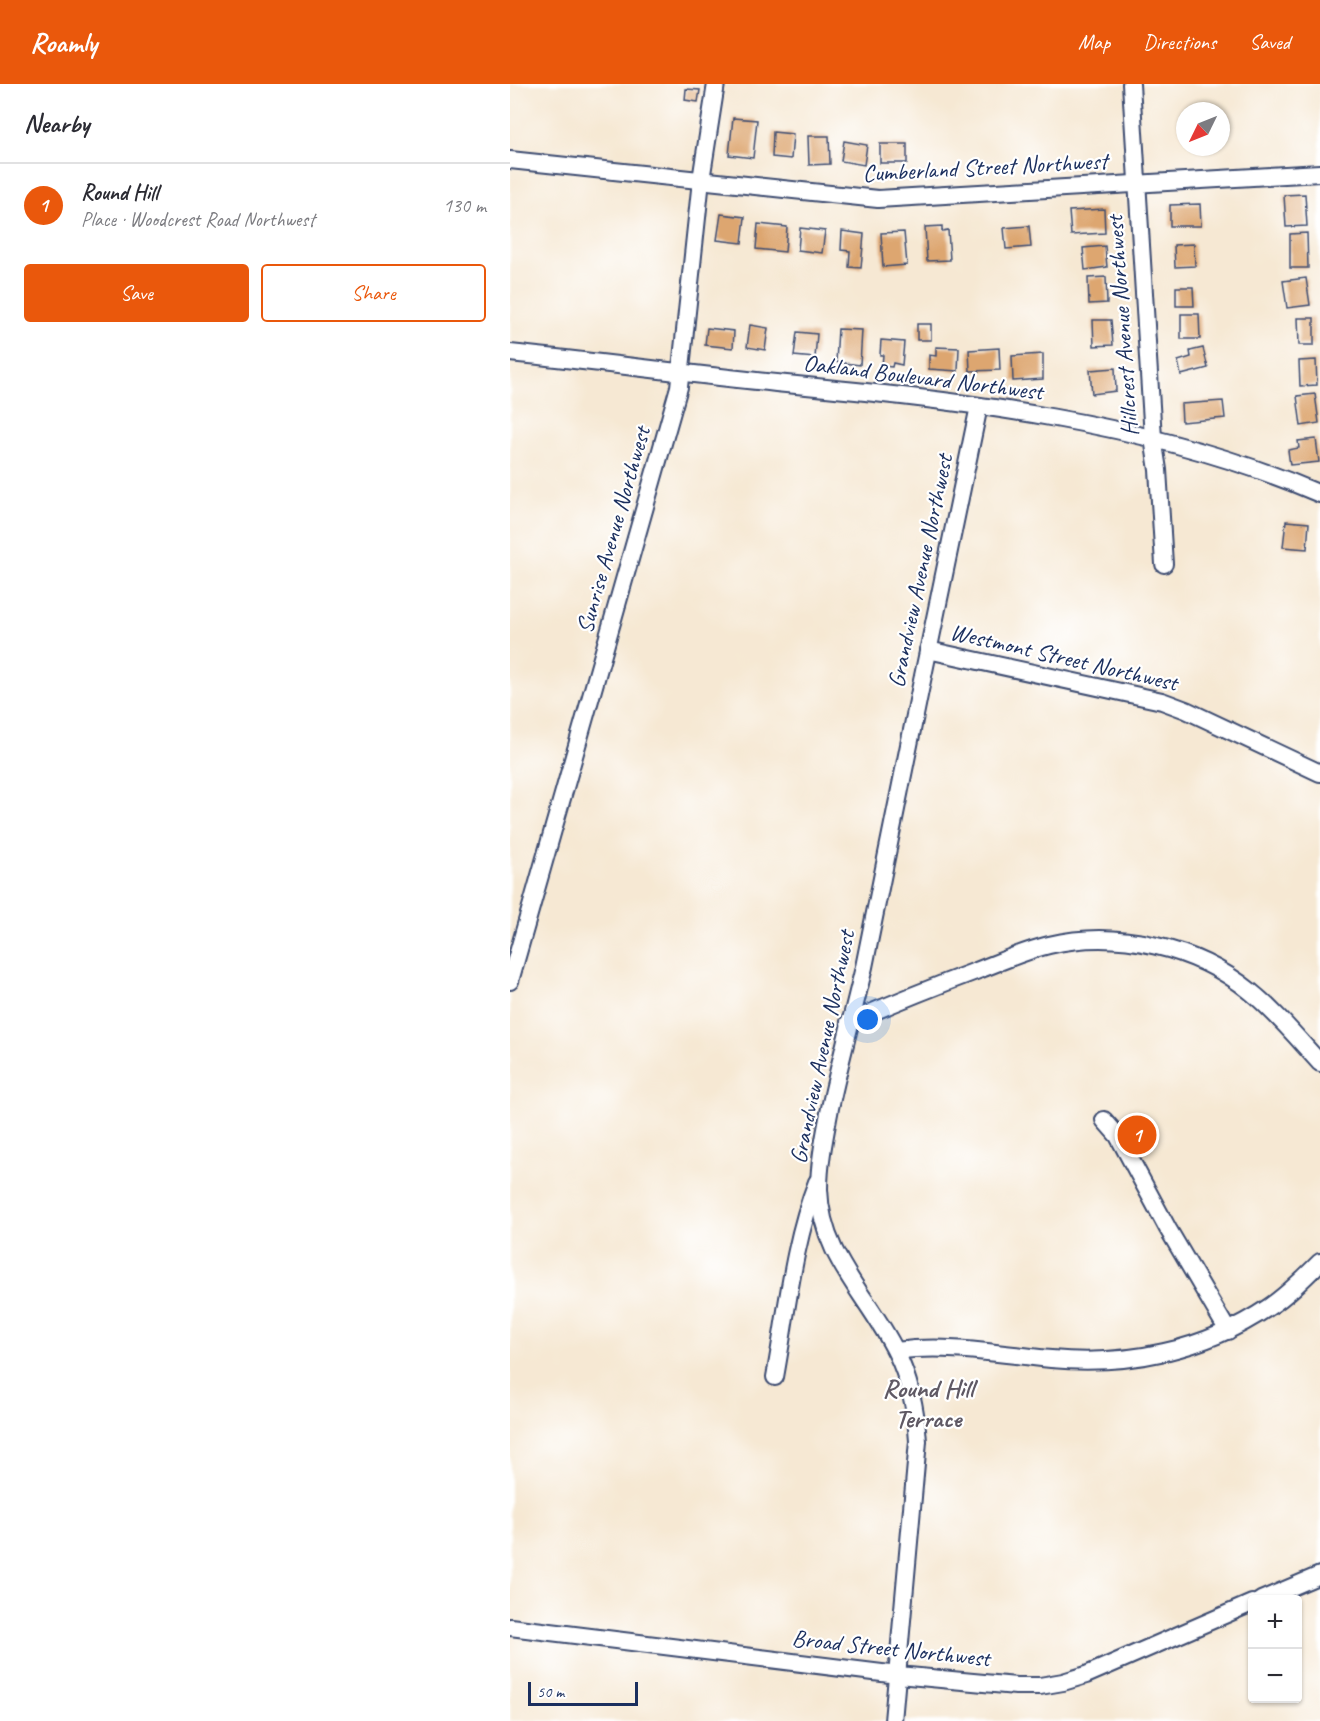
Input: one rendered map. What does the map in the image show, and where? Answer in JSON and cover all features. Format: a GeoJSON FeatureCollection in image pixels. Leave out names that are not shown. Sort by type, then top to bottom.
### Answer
{"type":"FeatureCollection","features":[{"type":"Feature","properties":{"kind":"street","name":"Sunrise Avenue Northwest"},"geometry":{"type":"LineString","coordinates":[[510,981],[679,387],[701,180],[716,84]]}},
{"type":"Feature","properties":{"kind":"street","name":"Hillcrest Avenue Northwest"},"geometry":{"type":"LineString","coordinates":[[1131,84],[1153,438],[1158,470],[1164,564]]}},
{"type":"Feature","properties":{"kind":"street","name":"Cumberland Street Northwest"},"geometry":{"type":"LineString","coordinates":[[510,160],[878,199],[1320,173]]}},
{"type":"Feature","properties":{"kind":"street","name":"Oakland Boulevard Northwest"},"geometry":{"type":"LineString","coordinates":[[510,353],[1034,414],[1153,438],[1225,457],[1320,494]]}},
{"type":"Feature","properties":{"kind":"street","name":"Grandview Avenue Northwest"},"geometry":{"type":"LineString","coordinates":[[893,1721],[918,1441],[916,1417],[910,1388],[896,1351],[852,1282],[826,1231],[821,1209],[820,1176],[823,1141],[863,969],[979,406]]}},
{"type":"Feature","properties":{"kind":"street","name":"Westmont Street Northwest"},"geometry":{"type":"LineString","coordinates":[[928,650],[1162,701],[1320,773]]}},
{"type":"Feature","properties":{"kind":"street"},"geometry":{"type":"LineString","coordinates":[[849,1022],[1023,953],[1049,945],[1076,941],[1131,941],[1175,951],[1227,975],[1251,991],[1320,1063]]}},
{"type":"Feature","properties":{"kind":"street"},"geometry":{"type":"LineString","coordinates":[[1104,1120],[1118,1136],[1168,1229],[1228,1331]]}},
{"type":"Feature","properties":{"kind":"street"},"geometry":{"type":"LineString","coordinates":[[776,1377],[800,1236],[808,1205],[820,1176]]}},
{"type":"Feature","properties":{"kind":"street"},"geometry":{"type":"LineString","coordinates":[[896,1351],[941,1347],[1092,1361],[1131,1359],[1158,1354],[1228,1331],[1270,1306],[1296,1286],[1320,1262]]}},
{"type":"Feature","properties":{"kind":"street"},"geometry":{"type":"LineString","coordinates":[[1271,1595],[1320,1575]]}},
{"type":"Feature","properties":{"kind":"street","name":"Broad Street Northwest"},"geometry":{"type":"LineString","coordinates":[[510,1627],[898,1674],[1016,1686],[1040,1686],[1086,1675],[1248,1605]]}},
{"type":"Feature","properties":{"kind":"building"},"geometry":{"type":"Polygon","coordinates":[[[686,89],[700,90],[698,102],[685,100],[686,89]]]}},
{"type":"Feature","properties":{"kind":"building"},"geometry":{"type":"Polygon","coordinates":[[[733,118],[757,120],[753,158],[729,155],[733,118]]]}},
{"type":"Feature","properties":{"kind":"building"},"geometry":{"type":"Polygon","coordinates":[[[773,132],[793,134],[791,159],[772,157],[773,132]]]}},
{"type":"Feature","properties":{"kind":"building"},"geometry":{"type":"Polygon","coordinates":[[[808,136],[829,136],[830,164],[809,165],[808,136]]]}},
{"type":"Feature","properties":{"kind":"building"},"geometry":{"type":"Polygon","coordinates":[[[844,141],[867,145],[864,165],[841,161],[844,141]]]}},
{"type":"Feature","properties":{"kind":"building"},"geometry":{"type":"Polygon","coordinates":[[[880,144],[907,144],[907,163],[880,163],[880,144]]]}},
{"type":"Feature","properties":{"kind":"building"},"geometry":{"type":"Polygon","coordinates":[[[1305,194],[1307,226],[1286,227],[1284,195],[1305,194]]]}},
{"type":"Feature","properties":{"kind":"building"},"geometry":{"type":"Polygon","coordinates":[[[1200,204],[1201,226],[1170,226],[1170,205],[1200,204]]]}},
{"type":"Feature","properties":{"kind":"building"},"geometry":{"type":"Polygon","coordinates":[[[1104,209],[1105,233],[1071,235],[1069,211],[1104,209]]]}},
{"type":"Feature","properties":{"kind":"building"},"geometry":{"type":"Polygon","coordinates":[[[721,214],[745,217],[742,243],[717,240],[721,214]]]}},
{"type":"Feature","properties":{"kind":"building"},"geometry":{"type":"Polygon","coordinates":[[[758,224],[787,227],[785,252],[756,249],[758,224]]]}},
{"type":"Feature","properties":{"kind":"building"},"geometry":{"type":"Polygon","coordinates":[[[942,226],[942,231],[948,230],[950,260],[927,261],[925,227],[942,226]]]}},
{"type":"Feature","properties":{"kind":"building"},"geometry":{"type":"Polygon","coordinates":[[[1029,226],[1031,247],[1006,249],[1004,228],[1029,226]]]}},
{"type":"Feature","properties":{"kind":"building"},"geometry":{"type":"Polygon","coordinates":[[[800,228],[825,231],[822,253],[798,250],[800,228]]]}},
{"type":"Feature","properties":{"kind":"building"},"geometry":{"type":"Polygon","coordinates":[[[842,231],[864,234],[861,268],[849,267],[850,251],[841,250],[842,231]]]}},
{"type":"Feature","properties":{"kind":"building"},"geometry":{"type":"Polygon","coordinates":[[[904,232],[907,265],[883,267],[881,233],[904,232]]]}},
{"type":"Feature","properties":{"kind":"building"},"geometry":{"type":"Polygon","coordinates":[[[1307,233],[1308,268],[1290,268],[1290,234],[1307,233]]]}},
{"type":"Feature","properties":{"kind":"building"},"geometry":{"type":"Polygon","coordinates":[[[1194,244],[1195,266],[1175,267],[1174,245],[1194,244]]]}},
{"type":"Feature","properties":{"kind":"building"},"geometry":{"type":"Polygon","coordinates":[[[1105,246],[1107,267],[1085,270],[1083,248],[1105,246]]]}},
{"type":"Feature","properties":{"kind":"building"},"geometry":{"type":"Polygon","coordinates":[[[1106,277],[1107,303],[1089,304],[1088,278],[1106,277]]]}},
{"type":"Feature","properties":{"kind":"building"},"geometry":{"type":"Polygon","coordinates":[[[1306,278],[1310,305],[1287,308],[1283,281],[1306,278]]]}},
{"type":"Feature","properties":{"kind":"building"},"geometry":{"type":"Polygon","coordinates":[[[1176,287],[1193,287],[1194,306],[1176,306],[1176,287]]]}},
{"type":"Feature","properties":{"kind":"building"},"geometry":{"type":"Polygon","coordinates":[[[1181,314],[1199,314],[1200,339],[1181,339],[1181,314]]]}},
{"type":"Feature","properties":{"kind":"building"},"geometry":{"type":"Polygon","coordinates":[[[1298,318],[1314,318],[1314,345],[1299,345],[1298,318]]]}},
{"type":"Feature","properties":{"kind":"building"},"geometry":{"type":"Polygon","coordinates":[[[1093,320],[1111,320],[1113,345],[1094,346],[1093,320]]]}},
{"type":"Feature","properties":{"kind":"building"},"geometry":{"type":"Polygon","coordinates":[[[917,324],[931,324],[931,340],[917,340],[917,324]]]}},
{"type":"Feature","properties":{"kind":"building"},"geometry":{"type":"Polygon","coordinates":[[[750,325],[768,328],[765,350],[747,347],[750,325]]]}},
{"type":"Feature","properties":{"kind":"building"},"geometry":{"type":"Polygon","coordinates":[[[707,328],[734,331],[733,348],[705,345],[707,328]]]}},
{"type":"Feature","properties":{"kind":"building"},"geometry":{"type":"Polygon","coordinates":[[[838,329],[862,330],[860,365],[836,362],[838,329]]]}},
{"type":"Feature","properties":{"kind":"building"},"geometry":{"type":"Polygon","coordinates":[[[797,332],[817,334],[815,358],[794,356],[797,332]]]}},
{"type":"Feature","properties":{"kind":"building"},"geometry":{"type":"Polygon","coordinates":[[[881,340],[904,342],[902,365],[893,363],[892,367],[882,366],[881,340]]]}},
{"type":"Feature","properties":{"kind":"building"},"geometry":{"type":"Polygon","coordinates":[[[936,347],[959,348],[958,371],[929,369],[929,355],[936,356],[936,347]]]}},
{"type":"Feature","properties":{"kind":"building"},"geometry":{"type":"Polygon","coordinates":[[[999,348],[1000,370],[970,371],[969,350],[999,348]]]}},
{"type":"Feature","properties":{"kind":"building"},"geometry":{"type":"Polygon","coordinates":[[[1203,348],[1208,368],[1181,375],[1178,361],[1191,357],[1190,351],[1203,348]]]}},
{"type":"Feature","properties":{"kind":"building"},"geometry":{"type":"Polygon","coordinates":[[[1043,354],[1043,379],[1013,381],[1012,356],[1043,354]]]}},
{"type":"Feature","properties":{"kind":"building"},"geometry":{"type":"Polygon","coordinates":[[[1316,360],[1317,385],[1300,386],[1299,361],[1316,360]]]}},
{"type":"Feature","properties":{"kind":"building"},"geometry":{"type":"Polygon","coordinates":[[[1115,368],[1116,391],[1092,394],[1090,370],[1115,368]]]}},
{"type":"Feature","properties":{"kind":"building"},"geometry":{"type":"Polygon","coordinates":[[[1315,394],[1319,423],[1301,426],[1297,396],[1315,394]]]}},
{"type":"Feature","properties":{"kind":"building"},"geometry":{"type":"Polygon","coordinates":[[[1223,401],[1225,418],[1182,422],[1181,404],[1223,401]]]}},
{"type":"Feature","properties":{"kind":"building"},"geometry":{"type":"Polygon","coordinates":[[[1316,439],[1319,462],[1290,465],[1288,450],[1299,448],[1298,441],[1316,439]]]}},
{"type":"Feature","properties":{"kind":"building"},"geometry":{"type":"Polygon","coordinates":[[[1286,521],[1309,523],[1307,549],[1283,547],[1286,521]]]}},
{"type":"Feature","properties":{"kind":"place","name":"Round Hill"},"geometry":{"type":"Point","coordinates":[1137,1135]}},
{"type":"Feature","properties":{"kind":"district","name":"Round Hill Terrace"},"geometry":{"type":"Point","coordinates":[928,1403]}}]}
